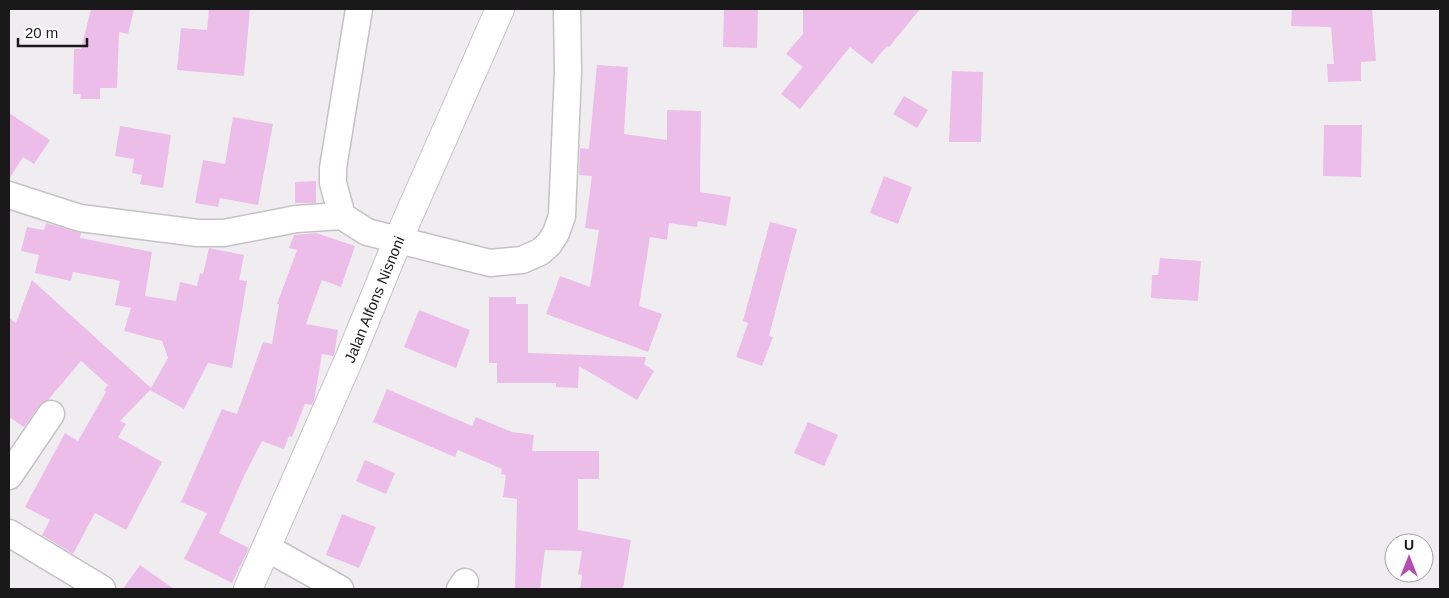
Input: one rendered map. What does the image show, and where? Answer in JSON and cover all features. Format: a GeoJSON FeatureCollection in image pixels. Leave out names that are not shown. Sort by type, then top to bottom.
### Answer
{"type":"FeatureCollection","features":[{"type":"Feature","properties":{"kind":"main road","name":"Jalan Alfons Nisnoni"},"geometry":{"type":"LineString","coordinates":[[248,589],[500,9]]}},
{"type":"Feature","properties":{"kind":"street"},"geometry":{"type":"LineString","coordinates":[[342,216],[333,183],[333,168],[359,9]]}},
{"type":"Feature","properties":{"kind":"street"},"geometry":{"type":"LineString","coordinates":[[9,195],[80,218],[198,234],[224,233],[296,219],[342,216],[367,232],[490,263],[522,260],[533,256],[549,244],[562,216],[565,195],[568,71],[567,9]]}},
{"type":"Feature","properties":{"kind":"street"},"geometry":{"type":"LineString","coordinates":[[9,476],[51,414]]}},
{"type":"Feature","properties":{"kind":"street"},"geometry":{"type":"LineString","coordinates":[[9,533],[102,589]]}},
{"type":"Feature","properties":{"kind":"street"},"geometry":{"type":"LineString","coordinates":[[267,548],[340,589]]}},
{"type":"Feature","properties":{"kind":"building"},"geometry":{"type":"Polygon","coordinates":[[[91,9],[134,9],[128,34],[119,32],[117,88],[100,88],[100,99],[80,99],[81,94],[73,94],[74,49],[81,49],[91,9]]]}},
{"type":"Feature","properties":{"kind":"building"},"geometry":{"type":"Polygon","coordinates":[[[209,9],[250,9],[244,76],[177,70],[181,28],[207,30],[209,9]]]}},
{"type":"Feature","properties":{"kind":"building"},"geometry":{"type":"Polygon","coordinates":[[[724,9],[758,9],[757,48],[723,47],[724,9]]]}},
{"type":"Feature","properties":{"kind":"building"},"geometry":{"type":"Polygon","coordinates":[[[803,9],[920,9],[889,47],[887,46],[872,64],[850,47],[800,109],[781,94],[803,67],[786,54],[803,34],[803,9]]]}},
{"type":"Feature","properties":{"kind":"building"},"geometry":{"type":"Polygon","coordinates":[[[1292,9],[1372,9],[1376,61],[1361,62],[1361,81],[1328,82],[1327,64],[1334,64],[1331,27],[1291,26],[1292,9]]]}},
{"type":"Feature","properties":{"kind":"building"},"geometry":{"type":"Polygon","coordinates":[[[597,65],[628,67],[624,134],[667,140],[667,110],[701,111],[700,192],[731,197],[726,226],[698,221],[697,227],[669,223],[667,240],[650,237],[639,306],[662,314],[648,352],[546,314],[560,276],[590,287],[599,230],[585,228],[592,176],[579,175],[580,148],[589,149],[597,65]]]}},
{"type":"Feature","properties":{"kind":"building"},"geometry":{"type":"Polygon","coordinates":[[[952,71],[983,72],[981,142],[949,142],[952,71]]]}},
{"type":"Feature","properties":{"kind":"building"},"geometry":{"type":"Polygon","coordinates":[[[904,96],[928,110],[917,128],[893,114],[904,96]]]}},
{"type":"Feature","properties":{"kind":"building"},"geometry":{"type":"Polygon","coordinates":[[[9,113],[50,140],[34,164],[23,157],[9,179],[9,113]]]}},
{"type":"Feature","properties":{"kind":"building"},"geometry":{"type":"Polygon","coordinates":[[[233,117],[273,124],[258,205],[220,198],[218,207],[195,203],[203,160],[225,164],[233,117]]]}},
{"type":"Feature","properties":{"kind":"building"},"geometry":{"type":"Polygon","coordinates":[[[1324,125],[1362,125],[1361,177],[1323,176],[1324,125]]]}},
{"type":"Feature","properties":{"kind":"building"},"geometry":{"type":"Polygon","coordinates":[[[120,126],[171,135],[163,188],[140,184],[142,175],[132,173],[134,159],[115,156],[120,126]]]}},
{"type":"Feature","properties":{"kind":"building"},"geometry":{"type":"Polygon","coordinates":[[[884,176],[912,187],[898,224],[870,213],[884,176]]]}},
{"type":"Feature","properties":{"kind":"building"},"geometry":{"type":"Polygon","coordinates":[[[316,181],[316,203],[295,203],[295,182],[316,181]]]}},
{"type":"Feature","properties":{"kind":"building"},"geometry":{"type":"Polygon","coordinates":[[[770,222],[797,229],[769,336],[773,337],[762,366],[736,357],[748,323],[743,321],[770,222]]]}},
{"type":"Feature","properties":{"kind":"building"},"geometry":{"type":"Polygon","coordinates":[[[46,223],[81,233],[80,238],[152,252],[145,296],[176,301],[180,282],[197,286],[200,273],[203,274],[209,248],[244,255],[239,280],[247,281],[232,368],[208,363],[184,409],[150,390],[120,421],[126,424],[118,437],[162,462],[126,530],[95,513],[73,554],[42,535],[50,520],[25,507],[65,433],[78,441],[106,392],[104,390],[108,385],[81,361],[48,400],[39,406],[24,427],[9,417],[9,318],[16,323],[32,280],[151,388],[168,358],[162,341],[124,331],[131,308],[115,305],[120,281],[73,272],[71,281],[35,273],[39,255],[21,251],[27,227],[44,230],[46,223]]]}},
{"type":"Feature","properties":{"kind":"building"},"geometry":{"type":"Polygon","coordinates":[[[316,233],[355,246],[341,287],[322,280],[306,324],[338,330],[334,356],[322,354],[314,401],[312,405],[305,404],[292,437],[289,436],[284,449],[262,441],[244,476],[219,533],[249,548],[232,583],[184,559],[207,513],[181,502],[222,409],[237,414],[263,342],[272,344],[279,304],[277,304],[297,250],[289,248],[294,235],[316,233]]]}},
{"type":"Feature","properties":{"kind":"building"},"geometry":{"type":"Polygon","coordinates":[[[1160,258],[1201,261],[1198,301],[1151,298],[1152,275],[1158,275],[1160,258]]]}},
{"type":"Feature","properties":{"kind":"building"},"geometry":{"type":"Polygon","coordinates":[[[489,297],[516,297],[516,304],[528,304],[528,353],[646,357],[644,364],[654,371],[637,400],[579,366],[578,388],[556,387],[556,383],[497,383],[497,363],[489,363],[489,297]]]}},
{"type":"Feature","properties":{"kind":"building"},"geometry":{"type":"Polygon","coordinates":[[[419,310],[470,330],[456,368],[404,347],[419,310]]]}},
{"type":"Feature","properties":{"kind":"building"},"geometry":{"type":"Polygon","coordinates":[[[387,389],[472,426],[476,417],[512,432],[534,435],[532,451],[599,451],[599,479],[578,479],[578,530],[631,540],[623,589],[580,589],[582,575],[578,574],[582,551],[545,550],[540,589],[515,589],[517,499],[503,497],[506,475],[501,474],[502,469],[458,450],[455,457],[373,422],[387,389]]]}},
{"type":"Feature","properties":{"kind":"building"},"geometry":{"type":"Polygon","coordinates":[[[808,422],[838,435],[824,466],[794,453],[808,422]]]}},
{"type":"Feature","properties":{"kind":"building"},"geometry":{"type":"Polygon","coordinates":[[[365,460],[395,473],[386,494],[356,481],[365,460]]]}},
{"type":"Feature","properties":{"kind":"building"},"geometry":{"type":"Polygon","coordinates":[[[342,514],[376,527],[359,568],[326,555],[342,514]]]}},
{"type":"Feature","properties":{"kind":"building"},"geometry":{"type":"Polygon","coordinates":[[[140,565],[174,589],[123,589],[140,565]]]}}]}
